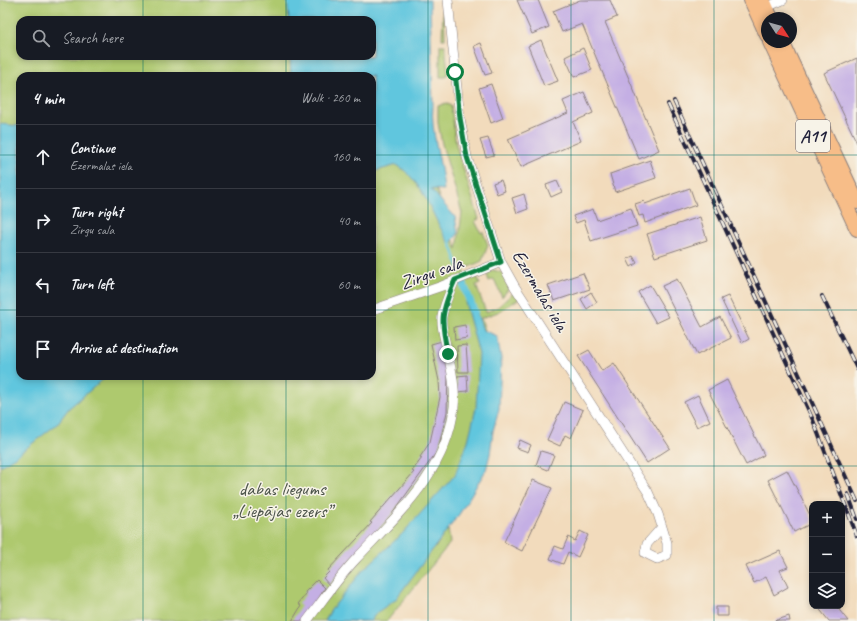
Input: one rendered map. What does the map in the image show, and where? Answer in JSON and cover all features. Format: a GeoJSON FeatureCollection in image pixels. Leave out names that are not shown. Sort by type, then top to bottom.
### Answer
{"type":"FeatureCollection","features":[{"type":"Feature","properties":{"kind":"highway"},"geometry":{"type":"LineString","coordinates":[[751,0],[761,22]]}},
{"type":"Feature","properties":{"kind":"highway","name":"A11"},"geometry":{"type":"LineString","coordinates":[[773,48],[857,229]]}},
{"type":"Feature","properties":{"kind":"highway","name":"A11"},"geometry":{"type":"LineString","coordinates":[[785,48],[857,202]]}},
{"type":"Feature","properties":{"kind":"street","name":"Ezermalas iela"},"geometry":{"type":"LineString","coordinates":[[448,0],[463,140],[501,262],[515,287],[648,492],[662,527]]}},
{"type":"Feature","properties":{"kind":"street"},"geometry":{"type":"LineString","coordinates":[[767,8],[783,0]]}},
{"type":"Feature","properties":{"kind":"street","name":"Zirgu sala"},"geometry":{"type":"LineString","coordinates":[[376,309],[501,262]]}},
{"type":"Feature","properties":{"kind":"street"},"geometry":{"type":"LineString","coordinates":[[308,621],[342,575],[402,512],[419,490],[438,459],[445,444],[454,406],[454,386],[442,328],[442,316],[446,301],[455,280]]}},
{"type":"Feature","properties":{"kind":"green space","name":"dabas liegums „Liepājas ezers”"},"geometry":{"type":"Polygon","coordinates":[[[0,0],[401,0],[418,135],[457,250],[462,213],[442,144],[438,123],[438,106],[446,103],[451,106],[456,145],[479,219],[475,221],[481,233],[483,232],[488,245],[482,261],[469,267],[463,267],[467,280],[477,276],[480,284],[476,285],[486,312],[498,307],[514,292],[519,299],[498,312],[481,318],[489,343],[479,441],[435,548],[448,528],[450,543],[387,621],[0,621],[0,0]]]}},
{"type":"Feature","properties":{"kind":"green space"},"geometry":{"type":"Polygon","coordinates":[[[444,10],[445,39],[442,39],[444,10]]]}},
{"type":"Feature","properties":{"kind":"green space"},"geometry":{"type":"Polygon","coordinates":[[[440,45],[445,45],[448,72],[446,77],[440,77],[440,45]]]}},
{"type":"Feature","properties":{"kind":"green space"},"geometry":{"type":"Polygon","coordinates":[[[494,270],[503,273],[510,287],[502,297],[494,279],[489,281],[487,275],[488,272],[494,270]]]}},
{"type":"Feature","properties":{"kind":"water"},"geometry":{"type":"Polygon","coordinates":[[[287,0],[430,0],[433,126],[444,190],[431,189],[455,217],[458,234],[450,244],[421,191],[407,172],[397,165],[376,171],[376,72],[291,72],[290,60],[376,60],[376,16],[289,16],[287,0]]]}},
{"type":"Feature","properties":{"kind":"water"},"geometry":{"type":"Polygon","coordinates":[[[0,124],[16,126],[16,380],[102,380],[69,408],[57,424],[15,457],[0,466],[0,124]]]}},
{"type":"Feature","properties":{"kind":"water"},"geometry":{"type":"Polygon","coordinates":[[[465,302],[473,302],[483,330],[497,336],[501,358],[499,409],[493,431],[486,470],[460,513],[395,600],[376,613],[371,621],[325,621],[331,610],[364,569],[402,534],[455,475],[468,441],[476,408],[479,354],[465,302]]]}},
{"type":"Feature","properties":{"kind":"building"},"geometry":{"type":"Polygon","coordinates":[[[517,0],[538,0],[549,27],[532,34],[517,0]]]}},
{"type":"Feature","properties":{"kind":"building"},"geometry":{"type":"Polygon","coordinates":[[[580,0],[610,0],[617,17],[605,22],[659,150],[639,159],[582,24],[562,32],[553,11],[580,0]]]}},
{"type":"Feature","properties":{"kind":"building"},"geometry":{"type":"Polygon","coordinates":[[[541,40],[558,81],[544,86],[528,46],[541,40]]]}},
{"type":"Feature","properties":{"kind":"building"},"geometry":{"type":"Polygon","coordinates":[[[481,43],[492,73],[485,75],[474,46],[481,43]]]}},
{"type":"Feature","properties":{"kind":"building"},"geometry":{"type":"Polygon","coordinates":[[[583,48],[592,70],[574,77],[565,57],[583,48]]]}},
{"type":"Feature","properties":{"kind":"building"},"geometry":{"type":"Polygon","coordinates":[[[857,58],[857,143],[824,73],[857,58]]]}},
{"type":"Feature","properties":{"kind":"building"},"geometry":{"type":"Polygon","coordinates":[[[491,84],[503,118],[491,123],[479,88],[491,84]]]}},
{"type":"Feature","properties":{"kind":"building"},"geometry":{"type":"Polygon","coordinates":[[[584,92],[593,113],[573,122],[581,141],[521,167],[508,139],[568,113],[563,101],[584,92]]]}},
{"type":"Feature","properties":{"kind":"building"},"geometry":{"type":"Polygon","coordinates":[[[488,138],[494,155],[486,157],[480,140],[488,138]]]}},
{"type":"Feature","properties":{"kind":"building"},"geometry":{"type":"Polygon","coordinates":[[[650,160],[656,178],[615,192],[610,174],[650,160]]]}},
{"type":"Feature","properties":{"kind":"building"},"geometry":{"type":"Polygon","coordinates":[[[501,180],[505,191],[497,194],[493,183],[501,180]]]}},
{"type":"Feature","properties":{"kind":"building"},"geometry":{"type":"Polygon","coordinates":[[[557,181],[562,192],[551,197],[546,185],[557,181]]]}},
{"type":"Feature","properties":{"kind":"building"},"geometry":{"type":"Polygon","coordinates":[[[690,188],[696,205],[645,223],[643,215],[639,216],[635,204],[644,201],[645,204],[690,188]]]}},
{"type":"Feature","properties":{"kind":"building"},"geometry":{"type":"Polygon","coordinates":[[[524,194],[528,209],[517,213],[512,198],[524,194]]]}},
{"type":"Feature","properties":{"kind":"building"},"geometry":{"type":"Polygon","coordinates":[[[631,208],[637,226],[591,241],[584,220],[576,223],[573,216],[593,209],[597,220],[631,208]]]}},
{"type":"Feature","properties":{"kind":"building"},"geometry":{"type":"Polygon","coordinates":[[[700,217],[707,240],[655,257],[647,234],[700,217]]]}},
{"type":"Feature","properties":{"kind":"building"},"geometry":{"type":"Polygon","coordinates":[[[633,256],[637,263],[631,267],[627,259],[633,256]]]}},
{"type":"Feature","properties":{"kind":"building"},"geometry":{"type":"Polygon","coordinates":[[[583,273],[590,289],[554,301],[548,285],[583,273]]]}},
{"type":"Feature","properties":{"kind":"building"},"geometry":{"type":"Polygon","coordinates":[[[677,279],[702,327],[720,317],[731,338],[697,355],[662,286],[677,279]]]}},
{"type":"Feature","properties":{"kind":"building"},"geometry":{"type":"Polygon","coordinates":[[[650,285],[669,317],[656,323],[638,292],[650,285]]]}},
{"type":"Feature","properties":{"kind":"building"},"geometry":{"type":"Polygon","coordinates":[[[591,292],[597,302],[587,309],[581,299],[591,292]]]}},
{"type":"Feature","properties":{"kind":"building"},"geometry":{"type":"Polygon","coordinates":[[[728,296],[749,339],[742,343],[721,299],[728,296]]]}},
{"type":"Feature","properties":{"kind":"building"},"geometry":{"type":"Polygon","coordinates":[[[465,325],[467,338],[455,340],[454,327],[465,325]]]}},
{"type":"Feature","properties":{"kind":"building"},"geometry":{"type":"Polygon","coordinates":[[[442,341],[448,375],[447,412],[438,450],[392,514],[329,585],[323,578],[329,572],[328,570],[372,523],[370,522],[414,472],[412,471],[422,458],[420,457],[430,442],[440,397],[439,381],[431,344],[442,341]]]}},
{"type":"Feature","properties":{"kind":"building"},"geometry":{"type":"Polygon","coordinates":[[[466,345],[468,372],[458,372],[457,346],[466,345]]]}},
{"type":"Feature","properties":{"kind":"building"},"geometry":{"type":"Polygon","coordinates":[[[589,350],[602,371],[614,363],[670,448],[647,463],[578,356],[589,350]]]}},
{"type":"Feature","properties":{"kind":"building"},"geometry":{"type":"Polygon","coordinates":[[[467,375],[468,391],[457,392],[457,376],[467,375]]]}},
{"type":"Feature","properties":{"kind":"building"},"geometry":{"type":"Polygon","coordinates":[[[727,380],[764,455],[746,465],[708,390],[727,380]]]}},
{"type":"Feature","properties":{"kind":"building"},"geometry":{"type":"Polygon","coordinates":[[[698,395],[710,421],[697,427],[684,402],[698,395]]]}},
{"type":"Feature","properties":{"kind":"building"},"geometry":{"type":"Polygon","coordinates":[[[564,402],[583,410],[571,438],[565,435],[560,446],[547,440],[564,402]]]}},
{"type":"Feature","properties":{"kind":"building"},"geometry":{"type":"Polygon","coordinates":[[[520,440],[531,445],[528,452],[517,448],[520,440]]]}},
{"type":"Feature","properties":{"kind":"building"},"geometry":{"type":"Polygon","coordinates":[[[541,451],[554,455],[548,470],[536,465],[541,451]]]}},
{"type":"Feature","properties":{"kind":"building"},"geometry":{"type":"Polygon","coordinates":[[[787,470],[809,513],[809,524],[794,532],[768,480],[787,470]]]}},
{"type":"Feature","properties":{"kind":"building"},"geometry":{"type":"Polygon","coordinates":[[[533,480],[552,488],[522,551],[504,542],[533,480]]]}},
{"type":"Feature","properties":{"kind":"building"},"geometry":{"type":"Polygon","coordinates":[[[580,531],[588,535],[578,557],[568,552],[563,564],[550,559],[555,546],[563,549],[568,537],[575,541],[580,531]]]}},
{"type":"Feature","properties":{"kind":"building"},"geometry":{"type":"Polygon","coordinates":[[[780,551],[788,567],[780,570],[788,587],[774,595],[766,577],[754,583],[746,566],[780,551]]]}},
{"type":"Feature","properties":{"kind":"building"},"geometry":{"type":"Polygon","coordinates":[[[317,580],[325,588],[304,621],[292,621],[301,606],[298,604],[306,594],[305,592],[317,580]]]}},
{"type":"Feature","properties":{"kind":"building"},"geometry":{"type":"Polygon","coordinates":[[[716,607],[728,607],[728,616],[716,616],[716,607]]]}},
{"type":"Feature","properties":{"kind":"building"},"geometry":{"type":"Polygon","coordinates":[[[819,609],[838,609],[848,621],[829,621],[819,609]]]}},
{"type":"Feature","properties":{"kind":"building"},"geometry":{"type":"Polygon","coordinates":[[[789,616],[790,621],[774,621],[789,616]]]}},
{"type":"Feature","properties":{"kind":"waterway"},"geometry":{"type":"LineString","coordinates":[[450,242],[460,271]]}},
{"type":"Feature","properties":{"kind":"waterway"},"geometry":{"type":"LineString","coordinates":[[463,283],[474,312]]}},
{"type":"Feature","properties":{"kind":"railway"},"geometry":{"type":"LineString","coordinates":[[674,101],[857,501]]}},
{"type":"Feature","properties":{"kind":"railway"},"geometry":{"type":"LineString","coordinates":[[668,104],[813,420],[857,536]]}},
{"type":"Feature","properties":{"kind":"railway"},"geometry":{"type":"LineString","coordinates":[[822,296],[857,369]]}},
{"type":"Feature","properties":{"kind":"railway"},"geometry":{"type":"LineString","coordinates":[[848,494],[857,519]]}},
{"type":"Feature","properties":{"kind":"route"},"geometry":{"type":"LineString","coordinates":[[448,354],[442,328],[442,316],[446,301],[455,280],[482,271],[501,262],[467,157],[463,140],[455,72]]}}]}
